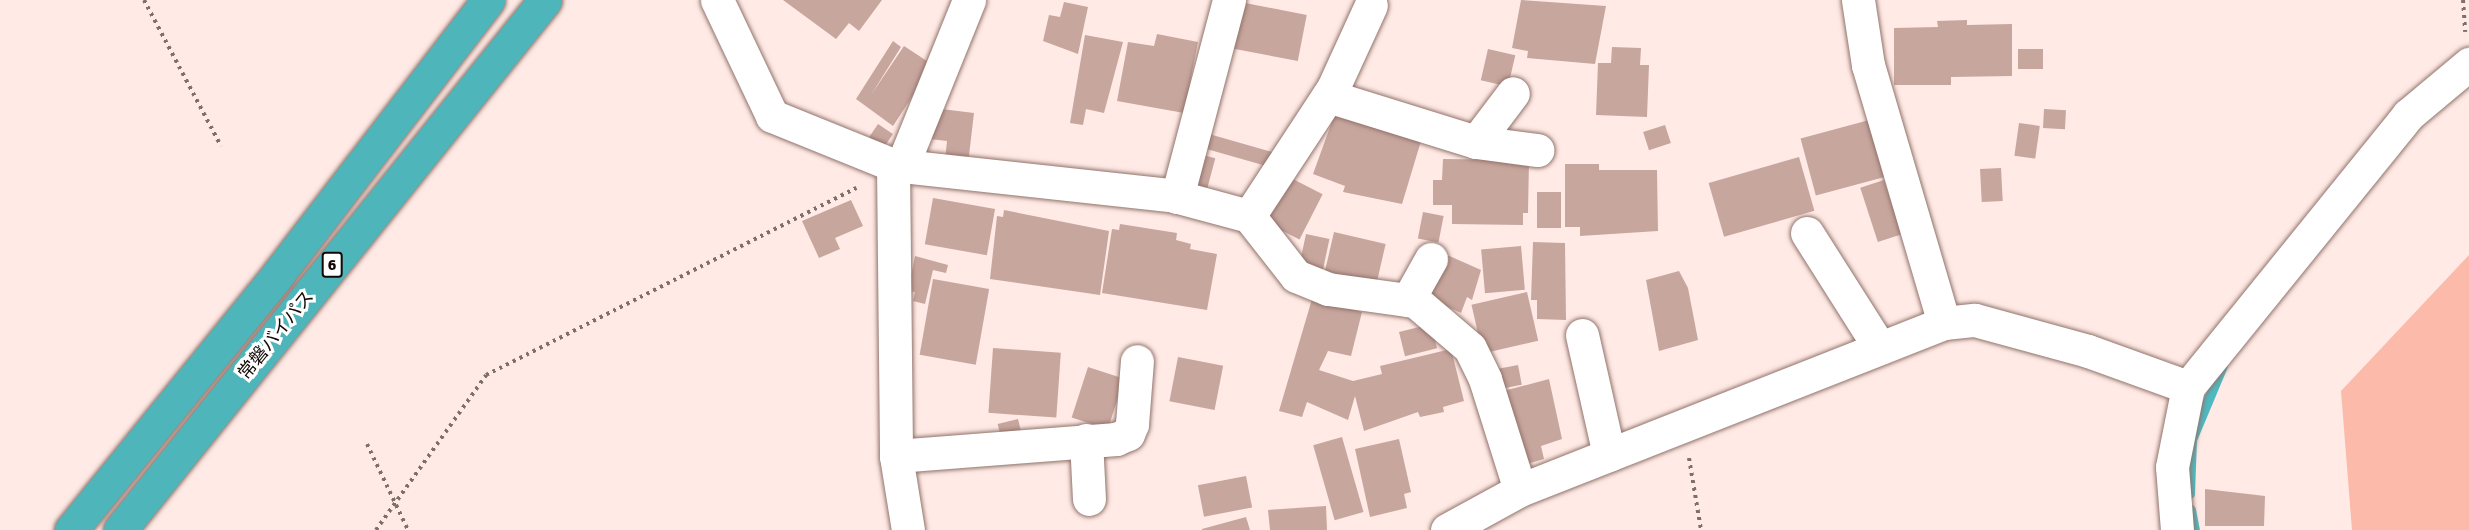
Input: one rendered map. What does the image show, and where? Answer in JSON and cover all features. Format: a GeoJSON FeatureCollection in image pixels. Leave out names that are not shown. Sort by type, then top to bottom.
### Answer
{"type":"FeatureCollection","features":[{"type":"Feature","properties":{"kind":"highway","name":"常磐バイパス"},"geometry":{"type":"LineString","coordinates":[[71,530],[278,274],[488,0]]}},
{"type":"Feature","properties":{"kind":"highway","name":"常磐バイパス"},"geometry":{"type":"LineString","coordinates":[[120,530],[545,0]]}},
{"type":"Feature","properties":{"kind":"street"},"geometry":{"type":"LineString","coordinates":[[908,530],[896,456],[898,165],[969,0]]}},
{"type":"Feature","properties":{"kind":"street"},"geometry":{"type":"LineString","coordinates":[[1177,197],[1229,0]]}},
{"type":"Feature","properties":{"kind":"street"},"geometry":{"type":"LineString","coordinates":[[1858,0],[1868,65],[1944,323]]}},
{"type":"Feature","properties":{"kind":"street"},"geometry":{"type":"LineString","coordinates":[[720,1],[772,116],[898,165],[1177,197],[1249,216],[1296,276],[1328,289],[1408,300],[1449,325],[1470,348],[1485,379],[1520,490]]}},
{"type":"Feature","properties":{"kind":"street"},"geometry":{"type":"LineString","coordinates":[[1249,216],[1328,96],[1371,4]]}},
{"type":"Feature","properties":{"kind":"street"},"geometry":{"type":"LineString","coordinates":[[2177,530],[2172,467],[2188,387],[2408,115],[2469,64]]}},
{"type":"Feature","properties":{"kind":"street"},"geometry":{"type":"LineString","coordinates":[[1476,142],[1513,93]]}},
{"type":"Feature","properties":{"kind":"street"},"geometry":{"type":"LineString","coordinates":[[1328,96],[1476,142],[1537,150]]}},
{"type":"Feature","properties":{"kind":"street"},"geometry":{"type":"LineString","coordinates":[[1807,233],[1880,348]]}},
{"type":"Feature","properties":{"kind":"street"},"geometry":{"type":"LineString","coordinates":[[1408,300],[1431,259]]}},
{"type":"Feature","properties":{"kind":"street"},"geometry":{"type":"LineString","coordinates":[[1447,530],[1520,490],[1944,323],[1975,320],[2088,351],[2188,387]]}},
{"type":"Feature","properties":{"kind":"street"},"geometry":{"type":"LineString","coordinates":[[1582,335],[1609,455]]}},
{"type":"Feature","properties":{"kind":"street"},"geometry":{"type":"LineString","coordinates":[[896,456],[1086,440],[1128,434],[1137,361]]}},
{"type":"Feature","properties":{"kind":"street"},"geometry":{"type":"LineString","coordinates":[[1086,440],[1089,499]]}},
{"type":"Feature","properties":{"kind":"path"},"geometry":{"type":"LineString","coordinates":[[144,0],[221,146]]}},
{"type":"Feature","properties":{"kind":"path"},"geometry":{"type":"LineString","coordinates":[[376,530],[486,375],[885,174],[898,165]]}},
{"type":"Feature","properties":{"kind":"path"},"geometry":{"type":"LineString","coordinates":[[1684,425],[1701,530]]}},
{"type":"Feature","properties":{"kind":"path"},"geometry":{"type":"LineString","coordinates":[[367,444],[408,530]]}},
{"type":"Feature","properties":{"kind":"shaded area"},"geometry":{"type":"Polygon","coordinates":[[[2469,255],[2469,530],[2352,530],[2341,391],[2469,255]]]}},
{"type":"Feature","properties":{"kind":"building"},"geometry":{"type":"Polygon","coordinates":[[[783,0],[882,0],[859,31],[849,23],[836,39],[783,0]]]}},
{"type":"Feature","properties":{"kind":"building"},"geometry":{"type":"Polygon","coordinates":[[[1521,0],[1606,6],[1595,64],[1527,58],[1528,51],[1512,48],[1521,0]]]}},
{"type":"Feature","properties":{"kind":"building"},"geometry":{"type":"Polygon","coordinates":[[[1064,2],[1088,7],[1078,54],[1043,41],[1049,15],[1060,17],[1064,2]]]}},
{"type":"Feature","properties":{"kind":"building"},"geometry":{"type":"Polygon","coordinates":[[[1240,2],[1307,15],[1298,61],[1231,48],[1240,2]]]}},
{"type":"Feature","properties":{"kind":"building"},"geometry":{"type":"Polygon","coordinates":[[[1967,20],[1967,25],[2012,24],[2012,76],[1951,77],[1951,85],[1894,85],[1894,28],[1938,27],[1937,21],[1967,20]]]}},
{"type":"Feature","properties":{"kind":"building"},"geometry":{"type":"Polygon","coordinates":[[[1157,34],[1198,42],[1184,113],[1117,101],[1128,42],[1154,46],[1157,34]]]}},
{"type":"Feature","properties":{"kind":"building"},"geometry":{"type":"Polygon","coordinates":[[[1085,35],[1123,42],[1104,113],[1086,109],[1083,125],[1070,123],[1085,35]]]}},
{"type":"Feature","properties":{"kind":"building"},"geometry":{"type":"Polygon","coordinates":[[[893,41],[901,47],[871,95],[904,46],[933,65],[893,126],[856,99],[893,41]]]}},
{"type":"Feature","properties":{"kind":"building"},"geometry":{"type":"Polygon","coordinates":[[[1612,47],[1641,48],[1640,65],[1649,65],[1647,117],[1596,115],[1598,63],[1611,63],[1612,47]]]}},
{"type":"Feature","properties":{"kind":"building"},"geometry":{"type":"Polygon","coordinates":[[[1488,49],[1515,55],[1508,86],[1481,80],[1488,49]]]}},
{"type":"Feature","properties":{"kind":"building"},"geometry":{"type":"Polygon","coordinates":[[[2018,49],[2043,49],[2043,69],[2018,69],[2018,49]]]}},
{"type":"Feature","properties":{"kind":"building"},"geometry":{"type":"Polygon","coordinates":[[[933,108],[974,113],[968,164],[945,161],[947,141],[930,139],[933,108]]]}},
{"type":"Feature","properties":{"kind":"building"},"geometry":{"type":"Polygon","coordinates":[[[2044,109],[2066,110],[2065,129],[2043,128],[2044,109]]]}},
{"type":"Feature","properties":{"kind":"building"},"geometry":{"type":"Polygon","coordinates":[[[1334,116],[1421,141],[1402,204],[1343,192],[1345,186],[1313,174],[1334,116]]]}},
{"type":"Feature","properties":{"kind":"building"},"geometry":{"type":"Polygon","coordinates":[[[1873,119],[1888,176],[1816,195],[1801,138],[1873,119]]]}},
{"type":"Feature","properties":{"kind":"building"},"geometry":{"type":"Polygon","coordinates":[[[2019,123],[2040,126],[2035,159],[2014,156],[2019,123]]]}},
{"type":"Feature","properties":{"kind":"building"},"geometry":{"type":"Polygon","coordinates":[[[878,124],[893,134],[884,147],[869,137],[878,124]]]}},
{"type":"Feature","properties":{"kind":"building"},"geometry":{"type":"Polygon","coordinates":[[[1665,125],[1671,143],[1649,150],[1643,132],[1665,125]]]}},
{"type":"Feature","properties":{"kind":"building"},"geometry":{"type":"Polygon","coordinates":[[[1202,132],[1273,152],[1269,167],[1198,146],[1202,132]]]}},
{"type":"Feature","properties":{"kind":"building"},"geometry":{"type":"Polygon","coordinates":[[[1196,153],[1215,158],[1207,191],[1187,186],[1196,153]]]}},
{"type":"Feature","properties":{"kind":"building"},"geometry":{"type":"Polygon","coordinates":[[[1799,157],[1814,211],[1724,237],[1709,183],[1799,157]]]}},
{"type":"Feature","properties":{"kind":"building"},"geometry":{"type":"Polygon","coordinates":[[[1443,159],[1529,160],[1528,213],[1523,213],[1523,225],[1452,224],[1452,205],[1433,205],[1433,180],[1442,180],[1443,159]]]}},
{"type":"Feature","properties":{"kind":"building"},"geometry":{"type":"Polygon","coordinates":[[[1565,164],[1599,164],[1599,170],[1657,170],[1658,231],[1580,236],[1580,227],[1565,227],[1565,164]]]}},
{"type":"Feature","properties":{"kind":"building"},"geometry":{"type":"Polygon","coordinates":[[[2001,168],[2003,201],[1982,202],[1980,169],[2001,168]]]}},
{"type":"Feature","properties":{"kind":"building"},"geometry":{"type":"Polygon","coordinates":[[[1287,176],[1323,194],[1299,240],[1264,221],[1287,176]]]}},
{"type":"Feature","properties":{"kind":"building"},"geometry":{"type":"Polygon","coordinates":[[[1884,180],[1902,234],[1878,242],[1860,188],[1884,180]]]}},
{"type":"Feature","properties":{"kind":"building"},"geometry":{"type":"Polygon","coordinates":[[[1537,192],[1561,192],[1561,228],[1537,228],[1537,192]]]}},
{"type":"Feature","properties":{"kind":"building"},"geometry":{"type":"Polygon","coordinates":[[[933,198],[995,209],[987,255],[925,244],[933,198]]]}},
{"type":"Feature","properties":{"kind":"building"},"geometry":{"type":"Polygon","coordinates":[[[851,200],[863,226],[835,238],[840,249],[819,258],[802,221],[851,200]]]}},
{"type":"Feature","properties":{"kind":"building"},"geometry":{"type":"Polygon","coordinates":[[[1004,210],[1109,231],[1100,295],[990,279],[997,216],[1003,217],[1004,210]]]}},
{"type":"Feature","properties":{"kind":"building"},"geometry":{"type":"Polygon","coordinates":[[[1423,212],[1444,216],[1438,243],[1418,239],[1423,212]]]}},
{"type":"Feature","properties":{"kind":"building"},"geometry":{"type":"Polygon","coordinates":[[[1120,224],[1177,233],[1176,240],[1191,244],[1190,249],[1217,254],[1207,310],[1102,293],[1112,229],[1119,230],[1120,224]]]}},
{"type":"Feature","properties":{"kind":"building"},"geometry":{"type":"Polygon","coordinates":[[[1334,232],[1386,244],[1375,292],[1323,280],[1334,232]]]}},
{"type":"Feature","properties":{"kind":"building"},"geometry":{"type":"Polygon","coordinates":[[[1306,234],[1329,239],[1323,270],[1299,265],[1306,234]]]}},
{"type":"Feature","properties":{"kind":"building"},"geometry":{"type":"Polygon","coordinates":[[[1533,242],[1565,243],[1566,320],[1537,319],[1537,300],[1531,300],[1533,242]]]}},
{"type":"Feature","properties":{"kind":"building"},"geometry":{"type":"Polygon","coordinates":[[[1521,246],[1525,290],[1485,293],[1481,249],[1521,246]]]}},
{"type":"Feature","properties":{"kind":"building"},"geometry":{"type":"Polygon","coordinates":[[[1445,254],[1481,270],[1472,300],[1467,297],[1461,313],[1426,297],[1445,254]]]}},
{"type":"Feature","properties":{"kind":"building"},"geometry":{"type":"Polygon","coordinates":[[[915,256],[948,265],[946,273],[933,270],[925,304],[913,301],[915,292],[908,291],[915,256]]]}},
{"type":"Feature","properties":{"kind":"building"},"geometry":{"type":"Polygon","coordinates":[[[1679,271],[1688,288],[1698,340],[1659,351],[1646,280],[1679,271]]]}},
{"type":"Feature","properties":{"kind":"building"},"geometry":{"type":"Polygon","coordinates":[[[933,279],[989,289],[976,365],[920,355],[933,279]]]}},
{"type":"Feature","properties":{"kind":"building"},"geometry":{"type":"Polygon","coordinates":[[[1527,292],[1538,341],[1483,354],[1471,305],[1527,292]]]}},
{"type":"Feature","properties":{"kind":"building"},"geometry":{"type":"Polygon","coordinates":[[[1312,299],[1362,312],[1351,356],[1328,351],[1319,370],[1353,381],[1382,374],[1380,366],[1451,349],[1464,401],[1443,407],[1444,412],[1420,417],[1418,412],[1364,431],[1355,396],[1348,420],[1307,402],[1302,417],[1279,411],[1312,299]]]}},
{"type":"Feature","properties":{"kind":"building"},"geometry":{"type":"Polygon","coordinates":[[[1431,324],[1437,348],[1405,356],[1399,332],[1431,324]]]}},
{"type":"Feature","properties":{"kind":"building"},"geometry":{"type":"Polygon","coordinates":[[[993,348],[1061,353],[1056,418],[988,413],[993,348]]]}},
{"type":"Feature","properties":{"kind":"building"},"geometry":{"type":"Polygon","coordinates":[[[1178,357],[1223,366],[1215,410],[1169,401],[1178,357]]]}},
{"type":"Feature","properties":{"kind":"building"},"geometry":{"type":"Polygon","coordinates":[[[1518,365],[1522,385],[1498,389],[1494,370],[1518,365]]]}},
{"type":"Feature","properties":{"kind":"building"},"geometry":{"type":"Polygon","coordinates":[[[1088,367],[1124,379],[1108,429],[1072,417],[1088,367]]]}},
{"type":"Feature","properties":{"kind":"building"},"geometry":{"type":"Polygon","coordinates":[[[1549,379],[1562,439],[1541,446],[1544,459],[1520,466],[1500,392],[1549,379]]]}},
{"type":"Feature","properties":{"kind":"building"},"geometry":{"type":"Polygon","coordinates":[[[1018,419],[1021,431],[1001,436],[998,424],[1018,419]]]}},
{"type":"Feature","properties":{"kind":"building"},"geometry":{"type":"Polygon","coordinates":[[[1342,437],[1363,512],[1335,520],[1313,445],[1342,437]]]}},
{"type":"Feature","properties":{"kind":"building"},"geometry":{"type":"Polygon","coordinates":[[[1399,439],[1411,492],[1404,494],[1407,508],[1370,517],[1355,449],[1399,439]]]}},
{"type":"Feature","properties":{"kind":"building"},"geometry":{"type":"Polygon","coordinates":[[[1246,476],[1252,507],[1204,517],[1198,485],[1246,476]]]}},
{"type":"Feature","properties":{"kind":"building"},"geometry":{"type":"Polygon","coordinates":[[[2205,489],[2265,496],[2264,526],[2205,526],[2205,489]]]}},
{"type":"Feature","properties":{"kind":"building"},"geometry":{"type":"Polygon","coordinates":[[[1326,506],[1327,530],[1270,530],[1268,510],[1326,506]]]}},
{"type":"Feature","properties":{"kind":"building"},"geometry":{"type":"Polygon","coordinates":[[[1246,517],[1250,530],[1202,530],[1202,529],[1246,517]]]}},
{"type":"Feature","properties":{"kind":"waterway"},"geometry":{"type":"LineString","coordinates":[[2190,494],[2192,440],[2223,366]]}},
{"type":"Feature","properties":{"kind":"waterway"},"geometry":{"type":"LineString","coordinates":[[2191,510],[2195,530]]}}]}
